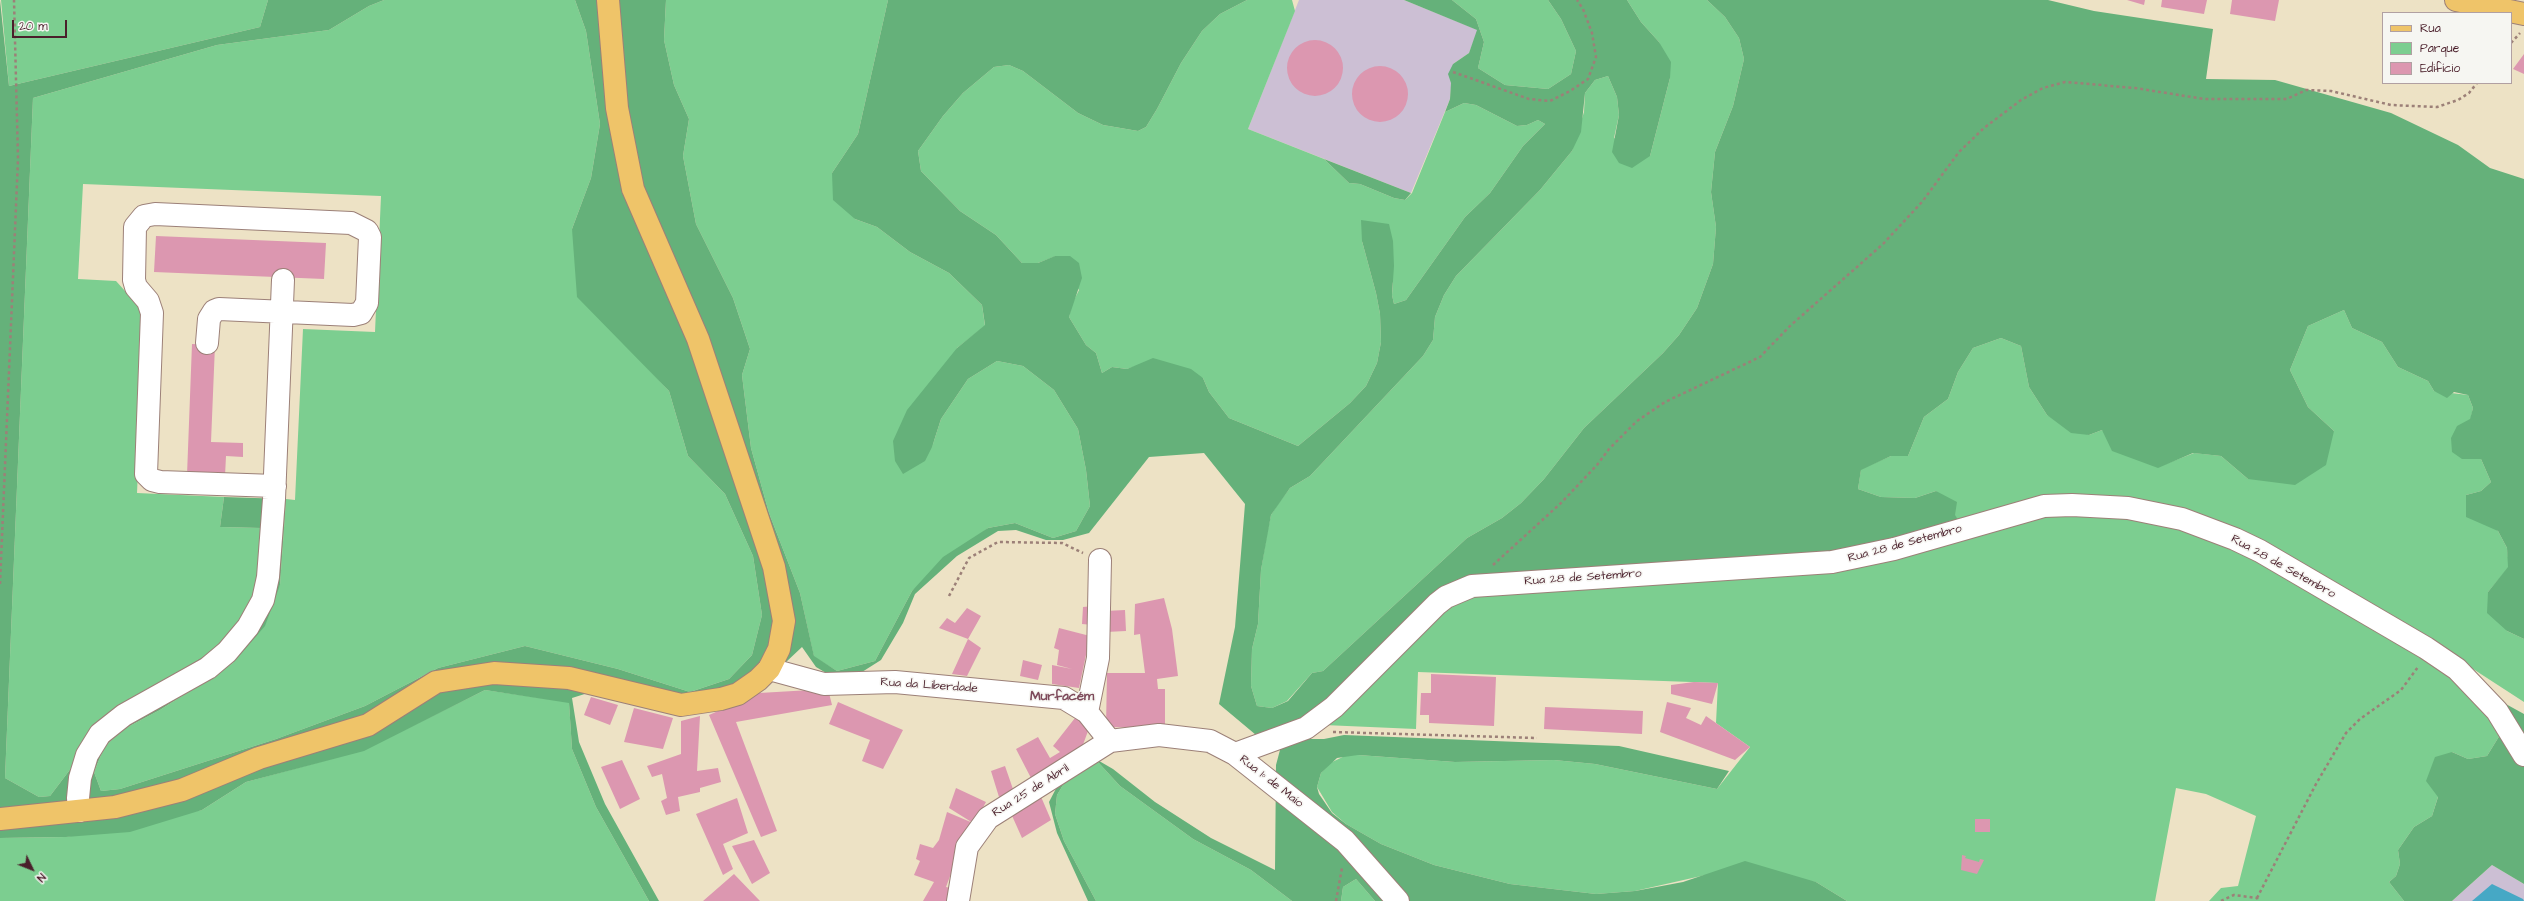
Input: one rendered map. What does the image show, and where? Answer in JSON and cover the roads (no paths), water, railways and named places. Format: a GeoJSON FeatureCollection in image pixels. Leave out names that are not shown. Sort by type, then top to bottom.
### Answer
{"type":"FeatureCollection","features":[{"type":"Feature","properties":{"kind":"main road"},"geometry":{"type":"LineString","coordinates":[[0,819],[115,807],[182,790],[259,758],[368,725],[436,682],[494,673],[569,678],[681,706],[722,699],[738,694],[758,680],[769,669],[779,649],[784,621],[774,567],[698,339],[633,189],[617,108],[608,0]]}},
{"type":"Feature","properties":{"kind":"main road"},"geometry":{"type":"LineString","coordinates":[[2456,0],[2524,14]]}},
{"type":"Feature","properties":{"kind":"street"},"geometry":{"type":"LineString","coordinates":[[207,343],[209,318],[217,310],[353,315],[364,311],[367,303],[370,246],[370,237],[367,231],[351,223],[155,214],[139,220],[134,235],[134,280],[136,287],[148,301],[152,313],[146,474],[152,480],[160,482],[275,486]]}},
{"type":"Feature","properties":{"kind":"street"},"geometry":{"type":"LineString","coordinates":[[79,811],[78,798],[80,778],[87,754],[100,734],[124,715],[208,668],[227,652],[248,627],[263,600],[268,577],[275,486],[283,280]]}},
{"type":"Feature","properties":{"kind":"street","name":"Rua 28 de Setembro"},"geometry":{"type":"LineString","coordinates":[[1235,754],[1306,728],[1339,702],[1437,604],[1452,594],[1472,586],[1832,562],[1894,549],[2044,506],[2100,505],[2128,508],[2182,519],[2235,539],[2426,648],[2457,669],[2484,696],[2524,755]]}},
{"type":"Feature","properties":{"kind":"street"},"geometry":{"type":"LineString","coordinates":[[1100,560],[1098,658],[1087,712],[1110,741]]}},
{"type":"Feature","properties":{"kind":"street","name":"Rua da Liberdade"},"geometry":{"type":"LineString","coordinates":[[769,669],[824,684],[894,682],[1064,698],[1087,712]]}},
{"type":"Feature","properties":{"kind":"street","name":"Rua 1º de Maio"},"geometry":{"type":"LineString","coordinates":[[1110,741],[1159,735],[1210,741],[1235,754],[1345,841],[1398,901]]}},
{"type":"Feature","properties":{"kind":"street","name":"Rua 25 de Abril"},"geometry":{"type":"LineString","coordinates":[[958,901],[967,847],[988,818],[1110,741]]}},
{"type":"Feature","properties":{"kind":"water"},"geometry":{"type":"Polygon","coordinates":[[[2492,884],[2523,899],[2524,901],[2472,901],[2492,884]]]}},
{"type":"Feature","properties":{"kind":"district","name":"Murfacém"},"geometry":{"type":"Point","coordinates":[1062,697]}}]}
